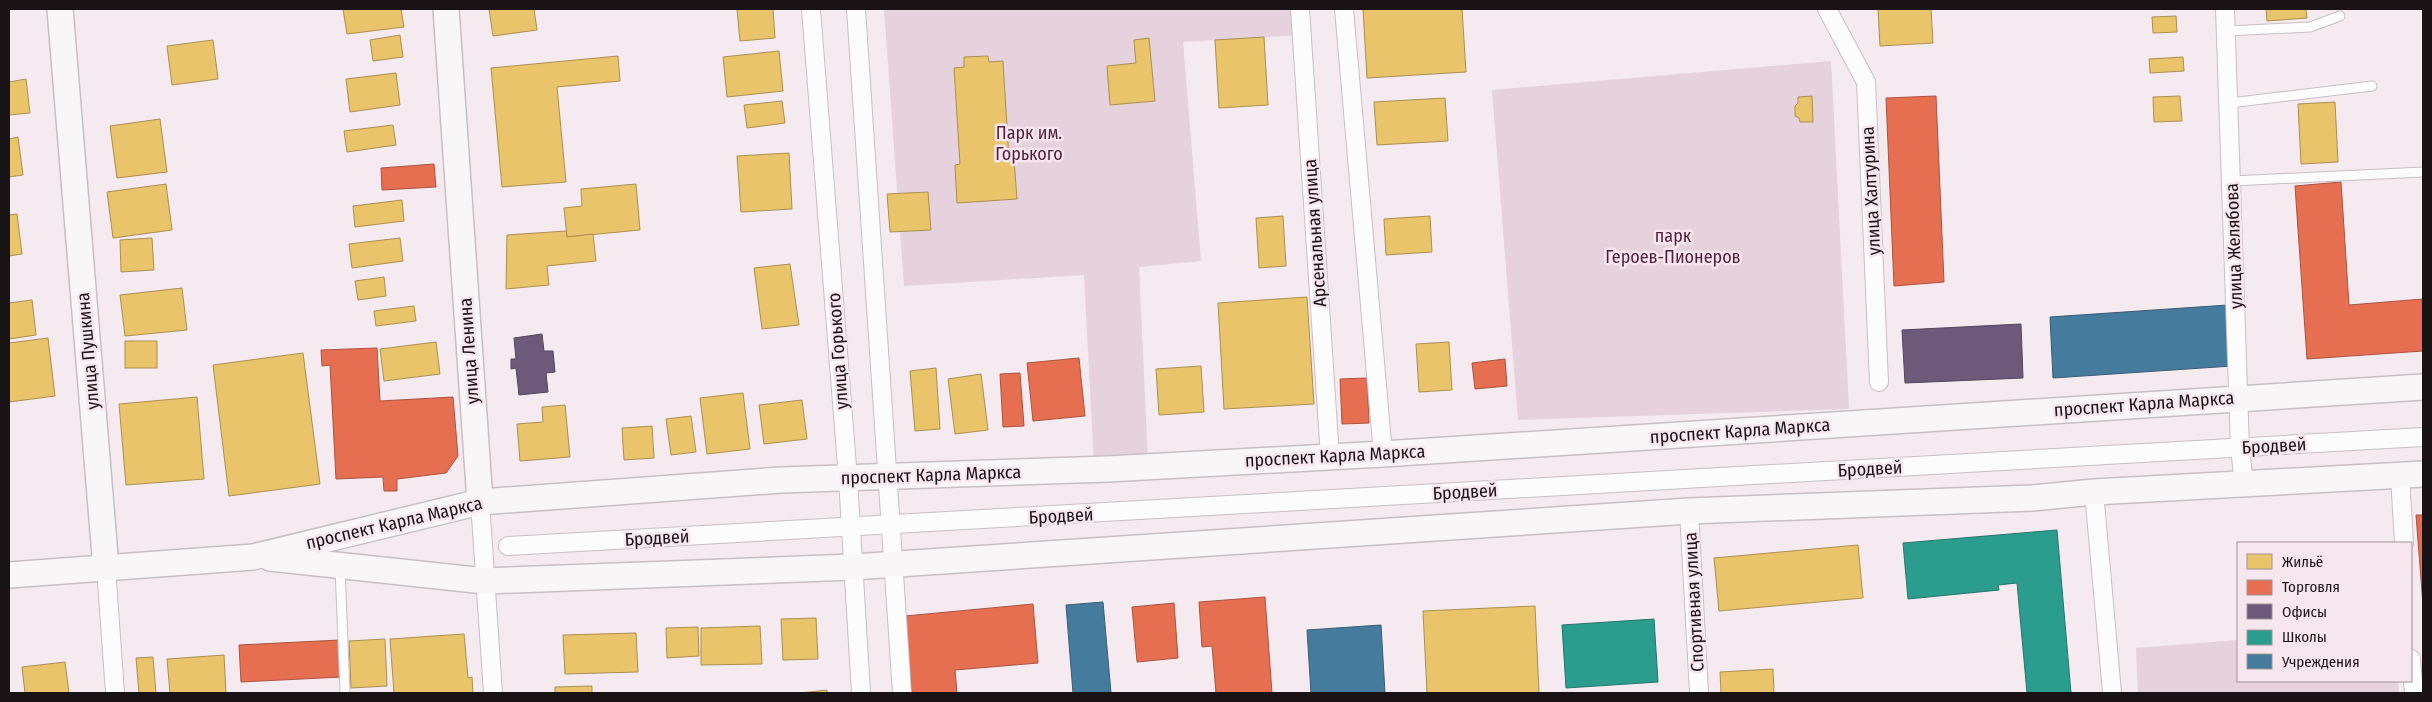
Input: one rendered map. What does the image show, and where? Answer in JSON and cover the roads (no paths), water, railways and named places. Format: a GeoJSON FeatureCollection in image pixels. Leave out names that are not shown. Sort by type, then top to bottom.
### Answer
{"type":"FeatureCollection","features":[{"type":"Feature","properties":{"kind":"street","name":"улица Пушкина"},"geometry":{"type":"LineString","coordinates":[[60,9],[115,693]]}},
{"type":"Feature","properties":{"kind":"street","name":"улица Ленина"},"geometry":{"type":"LineString","coordinates":[[446,9],[493,693]]}},
{"type":"Feature","properties":{"kind":"street","name":"улица Горького"},"geometry":{"type":"LineString","coordinates":[[811,9],[848,479],[861,693]]}},
{"type":"Feature","properties":{"kind":"street"},"geometry":{"type":"LineString","coordinates":[[856,9],[902,693]]}},
{"type":"Feature","properties":{"kind":"street","name":"Арсенальная улица"},"geometry":{"type":"LineString","coordinates":[[1300,9],[1330,457]]}},
{"type":"Feature","properties":{"kind":"street"},"geometry":{"type":"LineString","coordinates":[[1344,9],[1383,454]]}},
{"type":"Feature","properties":{"kind":"street","name":"улица Халтурина"},"geometry":{"type":"LineString","coordinates":[[1827,9],[1866,82],[1879,382]]}},
{"type":"Feature","properties":{"kind":"street","name":"улица Желябова"},"geometry":{"type":"LineString","coordinates":[[2225,9],[2230,103],[2238,398],[2244,484]]}},
{"type":"Feature","properties":{"kind":"street","name":"проспект Карла Маркса"},"geometry":{"type":"LineString","coordinates":[[9,574],[253,556],[480,502],[781,480],[1108,468],[1383,454],[2423,387]]}},
{"type":"Feature","properties":{"kind":"street","name":"Бродвей"},"geometry":{"type":"LineString","coordinates":[[508,546],[2423,437]]}},
{"type":"Feature","properties":{"kind":"street","name":"проспект Карла Маркса"},"geometry":{"type":"LineString","coordinates":[[253,556],[485,581],[893,565],[1689,511],[2032,498],[2094,492],[2412,475]]}},
{"type":"Feature","properties":{"kind":"street"},"geometry":{"type":"LineString","coordinates":[[2404,542],[2412,475]]}},
{"type":"Feature","properties":{"kind":"street"},"geometry":{"type":"LineString","coordinates":[[2094,492],[2112,693]]}},
{"type":"Feature","properties":{"kind":"street","name":"Спортивная улица"},"geometry":{"type":"LineString","coordinates":[[1689,511],[1699,693]]}},
{"type":"Feature","properties":{"kind":"street"},"geometry":{"type":"LineString","coordinates":[[2412,670],[2414,693]]}},
{"type":"Feature","properties":{"kind":"lane"},"geometry":{"type":"LineString","coordinates":[[2226,31],[2310,27],[2340,16]]}},
{"type":"Feature","properties":{"kind":"lane"},"geometry":{"type":"LineString","coordinates":[[2230,103],[2372,86]]}},
{"type":"Feature","properties":{"kind":"lane"},"geometry":{"type":"LineString","coordinates":[[2232,181],[2423,172]]}},
{"type":"Feature","properties":{"kind":"lane"},"geometry":{"type":"LineString","coordinates":[[340,566],[345,693]]}},
{"type":"Feature","properties":{"kind":"park label","name":"Парк им. Горького"},"geometry":{"type":"Point","coordinates":[1029,143]}},
{"type":"Feature","properties":{"kind":"park label","name":"парк Героев-Пионеров"},"geometry":{"type":"Point","coordinates":[1673,246]}}]}
